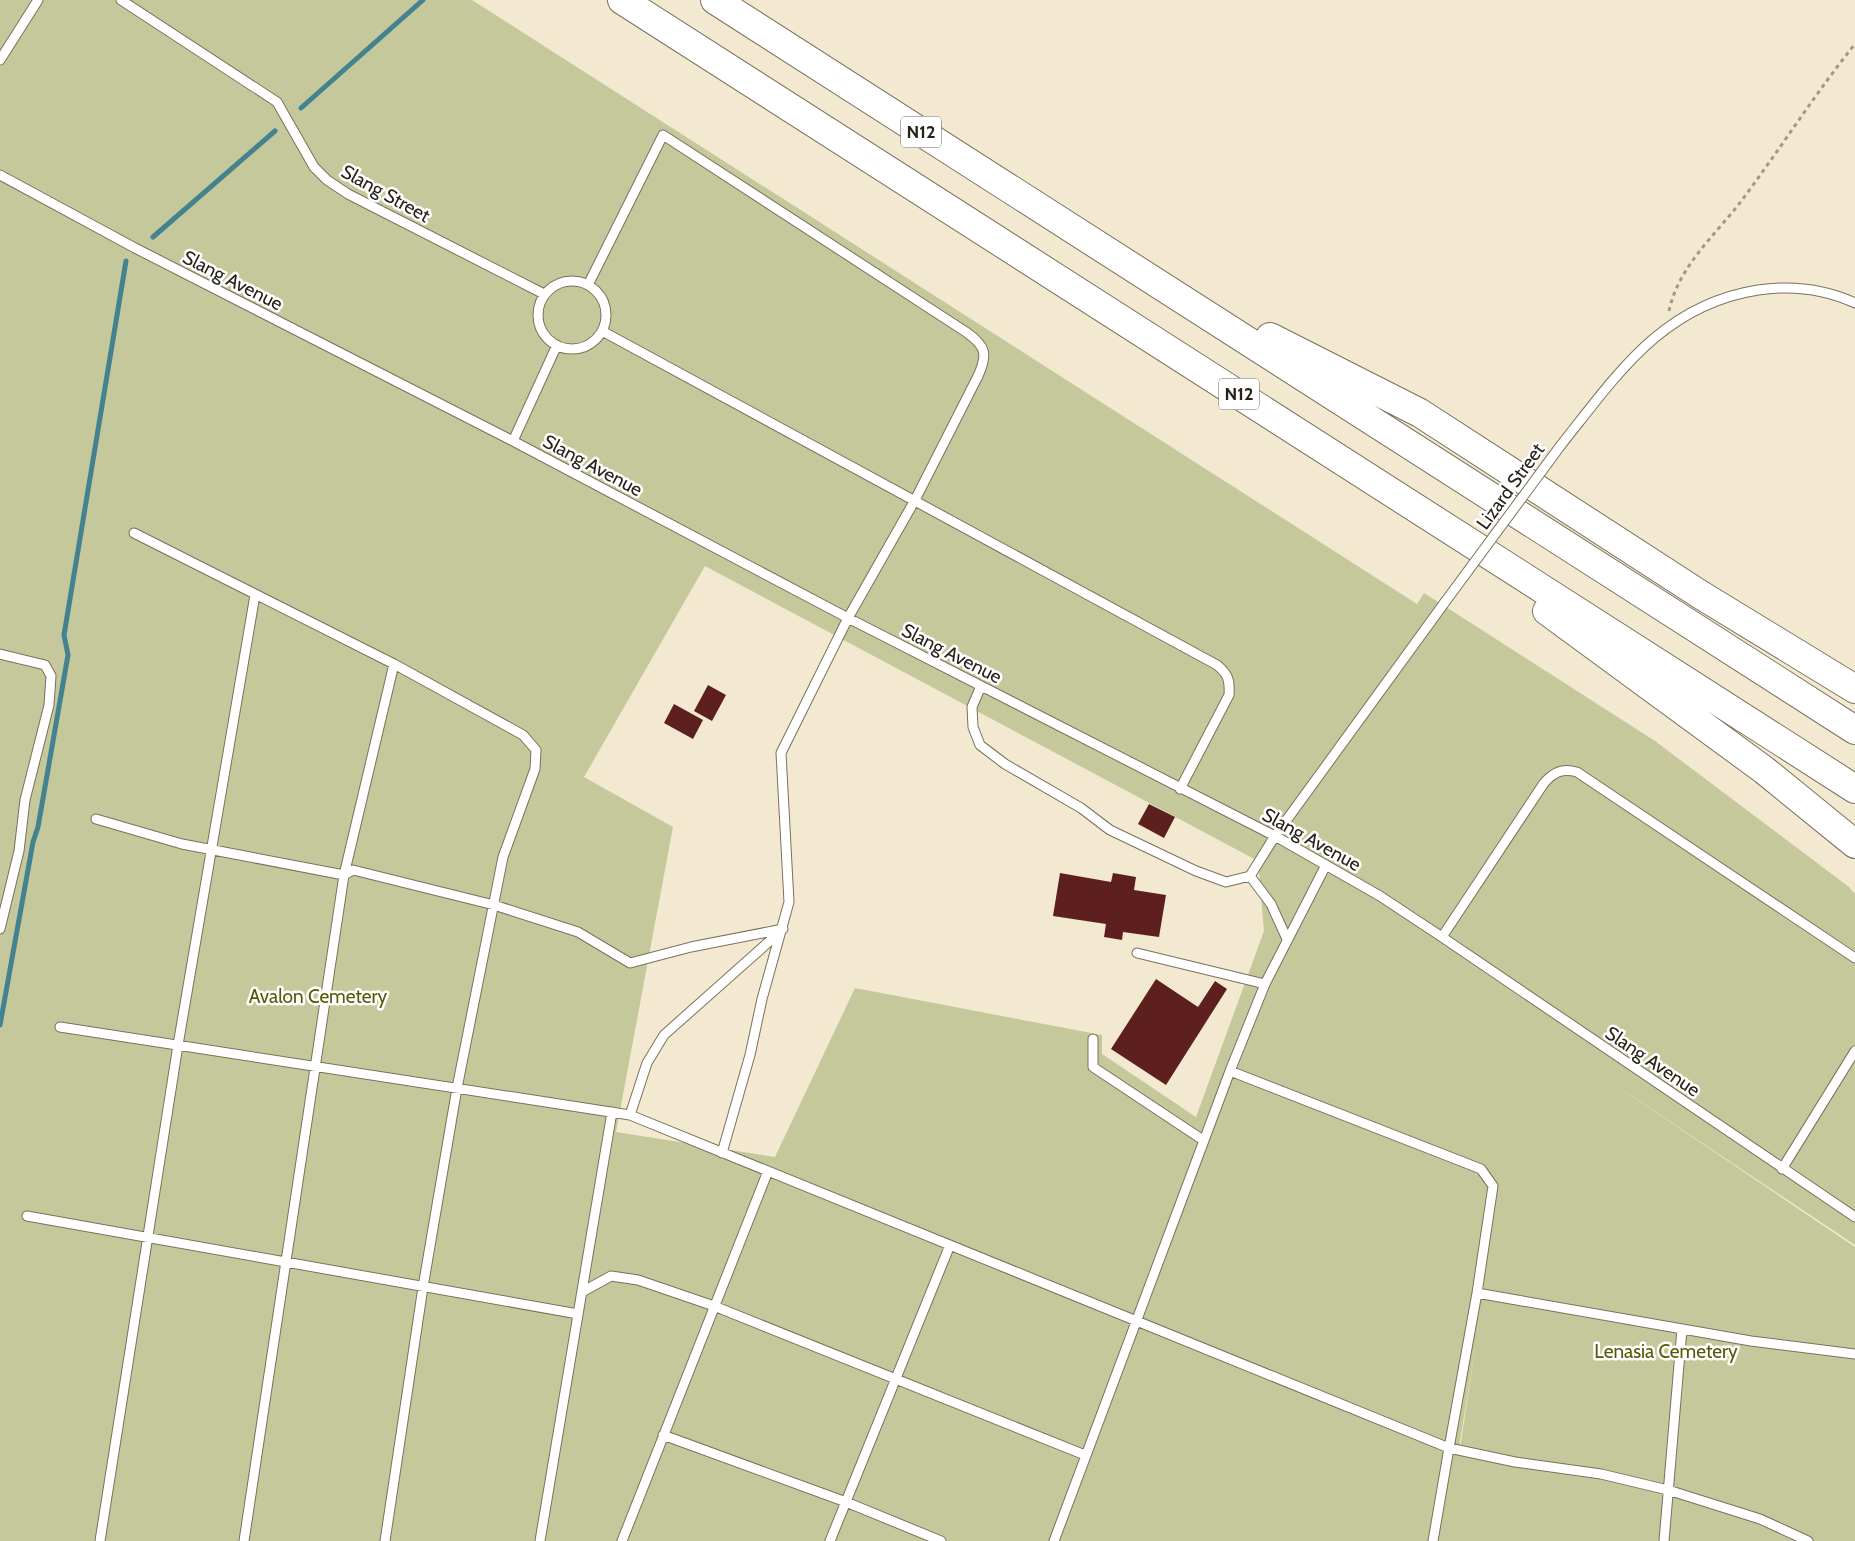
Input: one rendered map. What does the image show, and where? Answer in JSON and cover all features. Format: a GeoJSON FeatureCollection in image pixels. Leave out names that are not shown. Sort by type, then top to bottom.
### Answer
{"type":"FeatureCollection","features":[{"type":"Feature","properties":{"kind":"highway","name":"N12"},"geometry":{"type":"LineString","coordinates":[[622,0],[1855,789]]}},
{"type":"Feature","properties":{"kind":"highway","name":"N12"},"geometry":{"type":"LineString","coordinates":[[715,0],[1855,730]]}},
{"type":"Feature","properties":{"kind":"highway"},"geometry":{"type":"LineString","coordinates":[[1126,263],[1420,413],[1702,595],[1855,689]]}},
{"type":"Feature","properties":{"kind":"highway"},"geometry":{"type":"LineString","coordinates":[[1383,487],[1617,664],[1764,770],[1855,844]]}},
{"type":"Feature","properties":{"kind":"lane"},"geometry":{"type":"LineString","coordinates":[[0,60],[38,0]]}},
{"type":"Feature","properties":{"kind":"lane","name":"Slang Street"},"geometry":{"type":"LineString","coordinates":[[122,0],[277,102],[314,167],[348,194],[544,294]]}},
{"type":"Feature","properties":{"kind":"lane"},"geometry":{"type":"LineString","coordinates":[[588,285],[663,135],[978,340],[984,351],[984,362],[915,500],[848,618],[781,753],[789,902],[762,999],[750,1055],[722,1153]]}},
{"type":"Feature","properties":{"kind":"lane","name":"Slang Avenue"},"geometry":{"type":"LineString","coordinates":[[0,174],[135,248],[513,441],[848,618],[1275,836],[1380,896],[1855,1217]]}},
{"type":"Feature","properties":{"kind":"lane"},"geometry":{"type":"LineString","coordinates":[[574,281],[588,285],[602,298],[606,308],[606,320],[596,340],[576,349],[557,345],[545,337],[537,316],[544,294],[552,286],[562,282],[574,281]]}},
{"type":"Feature","properties":{"kind":"lane","name":"Lizard Street"},"geometry":{"type":"LineString","coordinates":[[1250,876],[1275,836],[1561,445],[1639,350],[1666,326],[1692,310],[1721,298],[1769,288],[1819,291],[1855,303]]}},
{"type":"Feature","properties":{"kind":"lane"},"geometry":{"type":"LineString","coordinates":[[602,330],[1203,657],[1226,672],[1230,681],[1229,695],[1180,789]]}},
{"type":"Feature","properties":{"kind":"lane"},"geometry":{"type":"LineString","coordinates":[[513,441],[557,345]]}},
{"type":"Feature","properties":{"kind":"lane"},"geometry":{"type":"LineString","coordinates":[[134,533],[394,664],[523,735],[536,750],[535,769],[503,858],[457,1088],[423,1287],[385,1541]]}},
{"type":"Feature","properties":{"kind":"lane"},"geometry":{"type":"LineString","coordinates":[[100,1541],[178,1045],[255,595]]}},
{"type":"Feature","properties":{"kind":"lane"},"geometry":{"type":"LineString","coordinates":[[0,654],[45,665],[51,676],[49,704],[25,800],[19,851],[0,929]]}},
{"type":"Feature","properties":{"kind":"lane"},"geometry":{"type":"LineString","coordinates":[[244,1541],[288,1263],[314,1066],[344,876],[394,664]]}},
{"type":"Feature","properties":{"kind":"lane"},"geometry":{"type":"LineString","coordinates":[[981,686],[972,707],[973,727],[980,745],[1005,764],[1081,808],[1110,830],[1196,871],[1226,882],[1250,876],[1271,904],[1287,939]]}},
{"type":"Feature","properties":{"kind":"lane"},"geometry":{"type":"LineString","coordinates":[[1442,937],[1544,783],[1556,772],[1569,770],[1581,775],[1855,958]]}},
{"type":"Feature","properties":{"kind":"lane"},"geometry":{"type":"LineString","coordinates":[[96,820],[182,844],[344,876],[353,870],[494,905],[578,932],[630,963],[783,929]]}},
{"type":"Feature","properties":{"kind":"lane"},"geometry":{"type":"LineString","coordinates":[[1054,1541],[1203,1140],[1265,984],[1326,865]]}},
{"type":"Feature","properties":{"kind":"lane"},"geometry":{"type":"LineString","coordinates":[[630,1115],[647,1063],[664,1035],[783,929]]}},
{"type":"Feature","properties":{"kind":"lane"},"geometry":{"type":"LineString","coordinates":[[1137,953],[1265,984]]}},
{"type":"Feature","properties":{"kind":"lane"},"geometry":{"type":"LineString","coordinates":[[60,1027],[630,1115],[1449,1448],[1515,1462],[1601,1474],[1668,1490],[1760,1519],[1808,1541]]}},
{"type":"Feature","properties":{"kind":"lane"},"geometry":{"type":"LineString","coordinates":[[1093,1039],[1093,1067],[1203,1140]]}},
{"type":"Feature","properties":{"kind":"lane"},"geometry":{"type":"LineString","coordinates":[[1782,1169],[1855,1051]]}},
{"type":"Feature","properties":{"kind":"lane"},"geometry":{"type":"LineString","coordinates":[[1230,1071],[1481,1169],[1493,1186],[1477,1293],[1433,1541]]}},
{"type":"Feature","properties":{"kind":"lane"},"geometry":{"type":"LineString","coordinates":[[540,1541],[612,1112]]}},
{"type":"Feature","properties":{"kind":"lane"},"geometry":{"type":"LineString","coordinates":[[622,1541],[768,1171]]}},
{"type":"Feature","properties":{"kind":"lane"},"geometry":{"type":"LineString","coordinates":[[27,1216],[578,1314]]}},
{"type":"Feature","properties":{"kind":"lane"},"geometry":{"type":"LineString","coordinates":[[830,1541],[950,1245]]}},
{"type":"Feature","properties":{"kind":"lane"},"geometry":{"type":"LineString","coordinates":[[582,1292],[611,1276],[638,1280],[714,1306],[1086,1455]]}},
{"type":"Feature","properties":{"kind":"lane"},"geometry":{"type":"LineString","coordinates":[[1477,1293],[1751,1341],[1855,1354]]}},
{"type":"Feature","properties":{"kind":"lane"},"geometry":{"type":"LineString","coordinates":[[1664,1541],[1682,1328]]}},
{"type":"Feature","properties":{"kind":"lane"},"geometry":{"type":"LineString","coordinates":[[663,1435],[846,1502],[941,1541]]}},
{"type":"Feature","properties":{"kind":"path"},"geometry":{"type":"LineString","coordinates":[[1666,326],[1678,284],[1694,258],[1738,204],[1855,44]]}},
{"type":"Feature","properties":{"kind":"green space","name":"Avalon Cemetery"},"geometry":{"type":"Polygon","coordinates":[[[0,0],[472,0],[1417,604],[1424,593],[1655,741],[1849,887],[1855,894],[1855,1245],[1596,1072],[1855,1247],[1855,1541],[0,1541],[0,0]],[[705,566],[584,777],[673,827],[616,1132],[775,1157],[855,988],[1102,1035],[1102,1054],[1196,1117],[1264,931],[1258,861],[705,566]],[[1476,1342],[1460,1441],[1460,1448],[1476,1342]]]}},
{"type":"Feature","properties":{"kind":"building"},"geometry":{"type":"Polygon","coordinates":[[[708,685],[726,695],[712,721],[694,711],[708,685]]]}},
{"type":"Feature","properties":{"kind":"building"},"geometry":{"type":"Polygon","coordinates":[[[674,704],[703,720],[693,739],[664,723],[674,704]]]}},
{"type":"Feature","properties":{"kind":"building"},"geometry":{"type":"Polygon","coordinates":[[[1149,804],[1175,817],[1164,838],[1138,824],[1149,804]]]}},
{"type":"Feature","properties":{"kind":"building"},"geometry":{"type":"Polygon","coordinates":[[[1060,873],[1111,882],[1113,873],[1136,877],[1134,890],[1166,895],[1159,937],[1123,932],[1122,940],[1104,937],[1106,924],[1053,916],[1060,873]]]}},
{"type":"Feature","properties":{"kind":"building"},"geometry":{"type":"Polygon","coordinates":[[[1156,979],[1198,1007],[1215,981],[1227,989],[1166,1085],[1111,1049],[1156,979]]]}},
{"type":"Feature","properties":{"kind":"waterway"},"geometry":{"type":"LineString","coordinates":[[301,108],[423,0]]}},
{"type":"Feature","properties":{"kind":"waterway"},"geometry":{"type":"LineString","coordinates":[[153,237],[275,131]]}},
{"type":"Feature","properties":{"kind":"waterway"},"geometry":{"type":"LineString","coordinates":[[0,1025],[33,842],[38,827],[68,655],[64,635],[126,261]]}},
{"type":"Feature","properties":{"kind":"park label","name":"Lenasia Cemetery"},"geometry":{"type":"Point","coordinates":[1666,1351]}}]}
